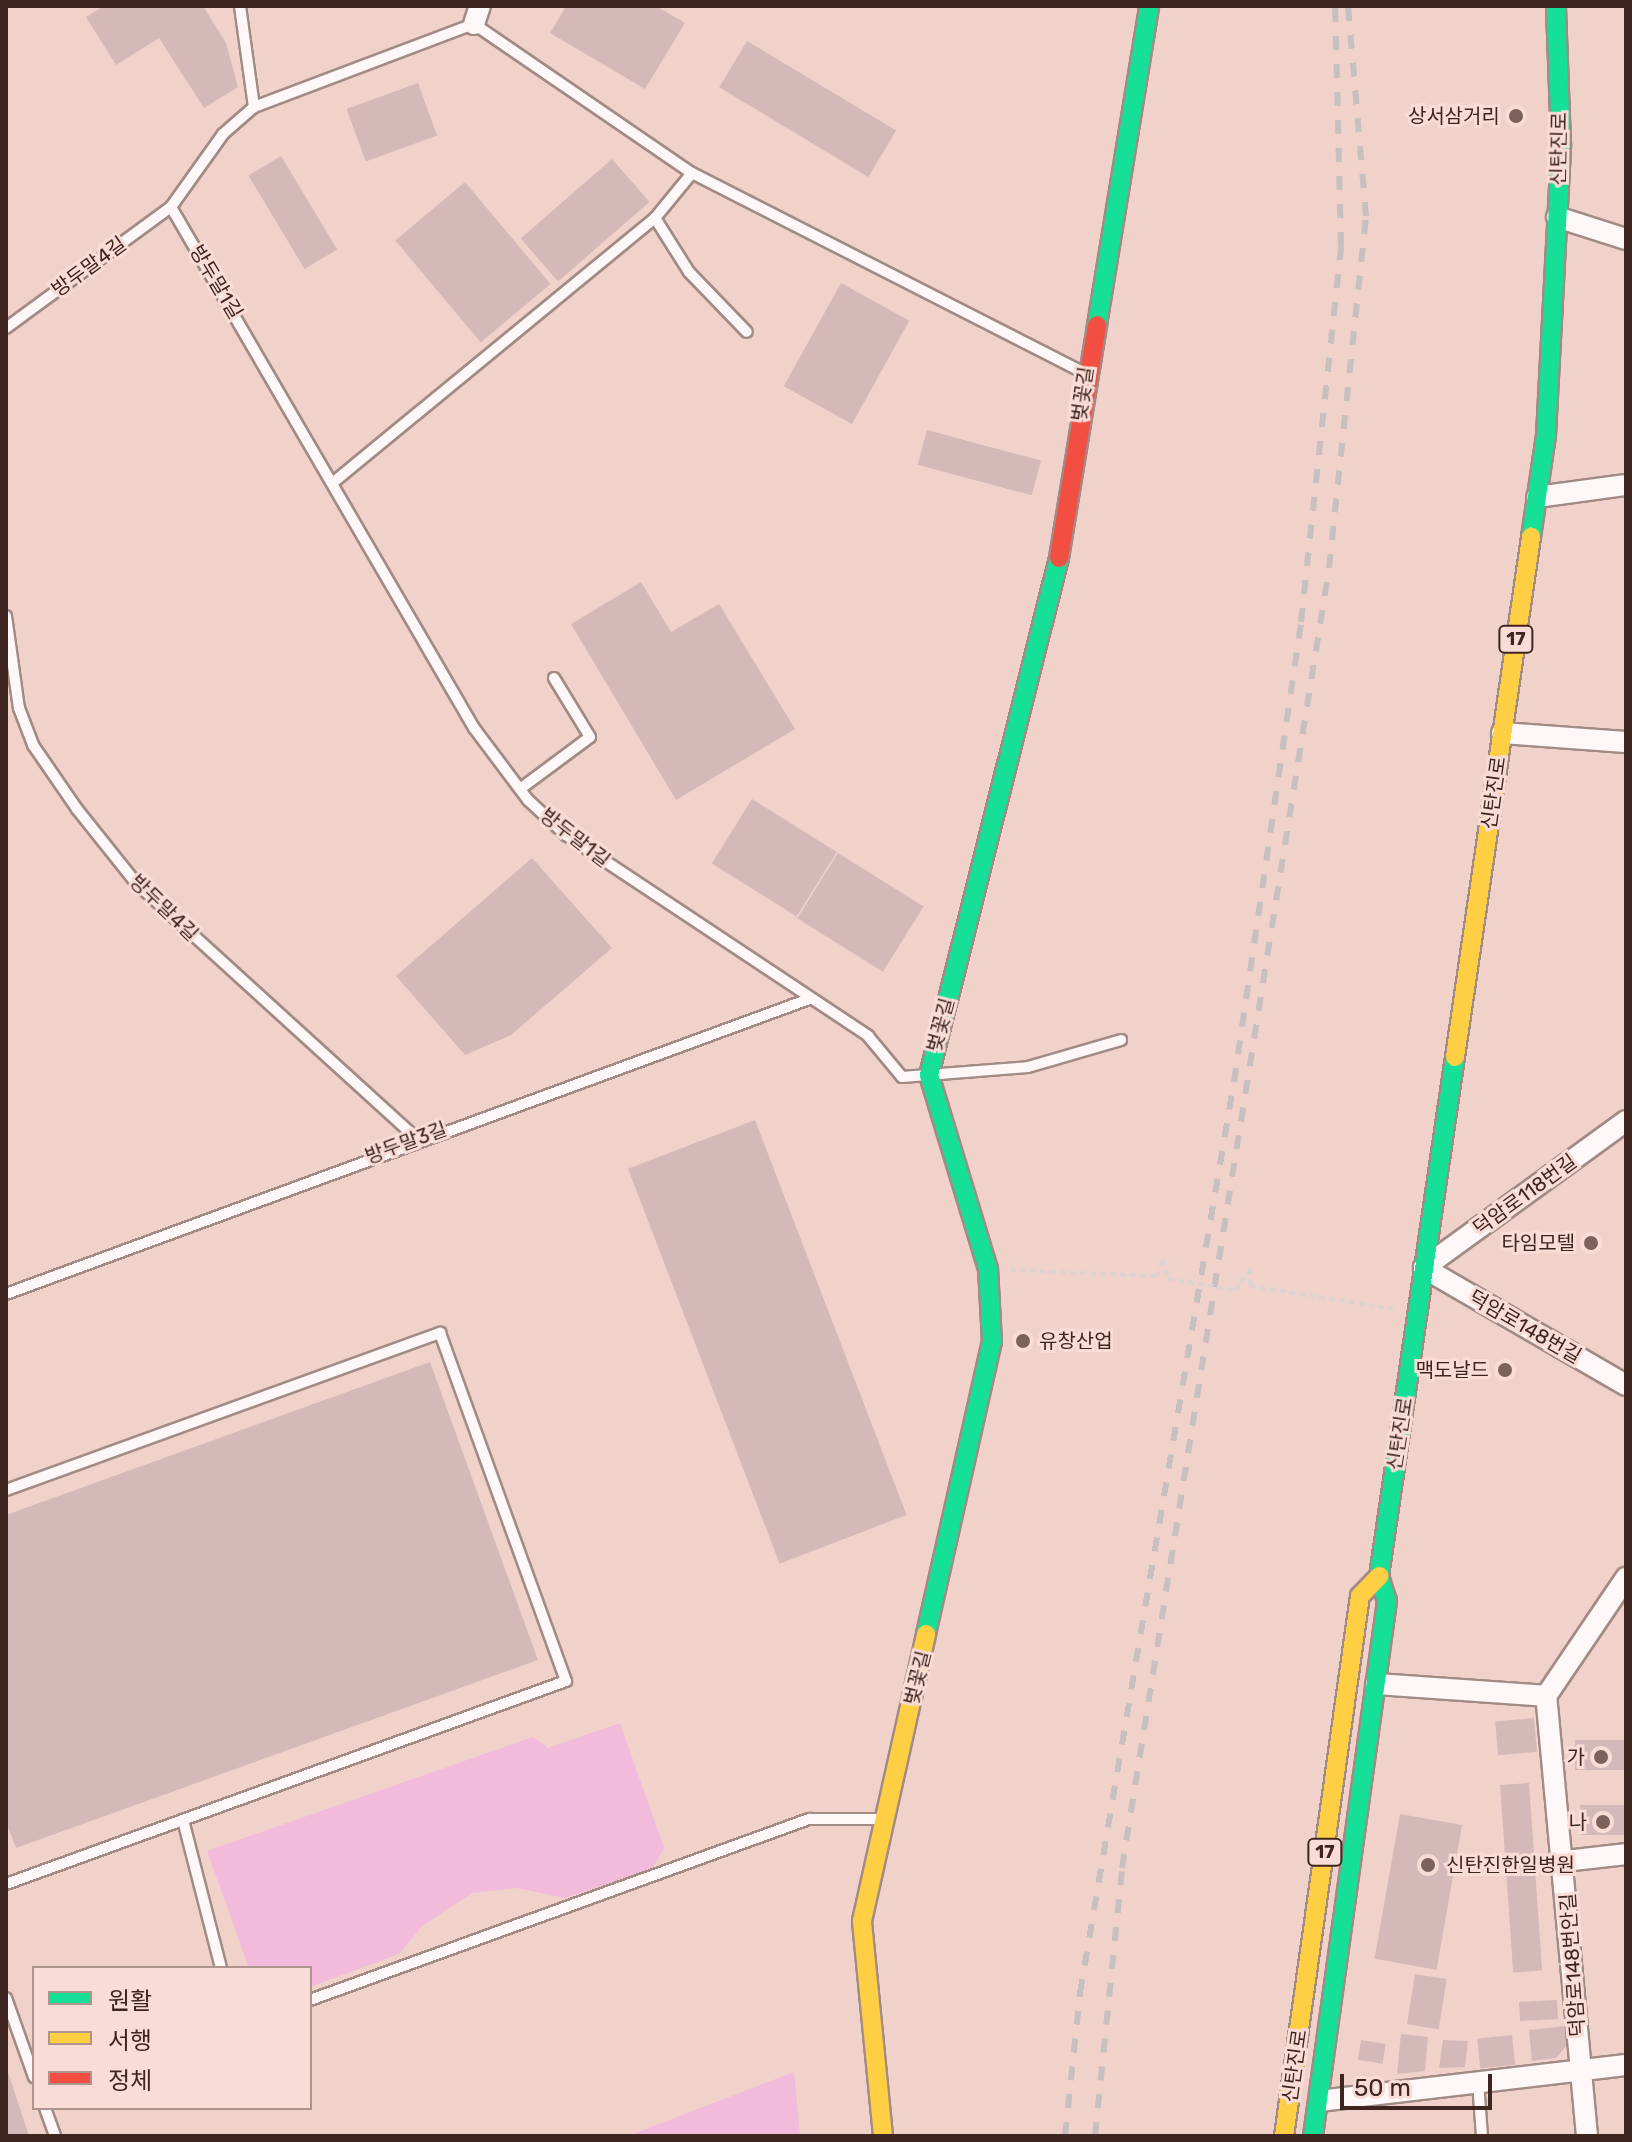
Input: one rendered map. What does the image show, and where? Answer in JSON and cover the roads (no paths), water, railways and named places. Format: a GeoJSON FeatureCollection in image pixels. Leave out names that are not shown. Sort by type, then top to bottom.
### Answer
{"type":"FeatureCollection","features":[{"type":"Feature","properties":{"kind":"main road","name":"벚꽃길"},"geometry":{"type":"LineString","coordinates":[[883,2136],[862,1921],[883,1819],[971,1461],[992,1342],[988,1269],[929,1075],[1059,560],[1086,374],[1149,6]]}},
{"type":"Feature","properties":{"kind":"main road","name":"신탄진로"},"geometry":{"type":"LineString","coordinates":[[1313,2136],[1387,1601],[1379,1576],[1537,497],[1557,217],[1556,6]]}},
{"type":"Feature","properties":{"kind":"main road","name":"신탄진로"},"geometry":{"type":"LineString","coordinates":[[1284,2136],[1360,1596],[1379,1576]]}},
{"type":"Feature","properties":{"kind":"street"},"geometry":{"type":"LineString","coordinates":[[1557,217],[1623,236]]}},
{"type":"Feature","properties":{"kind":"street"},"geometry":{"type":"LineString","coordinates":[[1537,497],[1626,485]]}},
{"type":"Feature","properties":{"kind":"street"},"geometry":{"type":"LineString","coordinates":[[1502,733],[1626,742]]}},
{"type":"Feature","properties":{"kind":"street","name":"덕암로118번길"},"geometry":{"type":"LineString","coordinates":[[1424,1268],[1626,1121]]}},
{"type":"Feature","properties":{"kind":"street","name":"덕암로148번길"},"geometry":{"type":"LineString","coordinates":[[1424,1268],[1626,1385]]}},
{"type":"Feature","properties":{"kind":"street"},"geometry":{"type":"LineString","coordinates":[[1376,1684],[1546,1696],[1626,1578]]}},
{"type":"Feature","properties":{"kind":"street","name":"덕암로148번안길"},"geometry":{"type":"LineString","coordinates":[[1546,1696],[1565,1861],[1587,2136]]}},
{"type":"Feature","properties":{"kind":"street"},"geometry":{"type":"LineString","coordinates":[[1565,1861],[1626,1854]]}},
{"type":"Feature","properties":{"kind":"street"},"geometry":{"type":"LineString","coordinates":[[1319,2101],[1626,2065]]}},
{"type":"Feature","properties":{"kind":"lane"},"geometry":{"type":"LineString","coordinates":[[240,6],[254,107],[477,15],[692,173],[1086,374]]}},
{"type":"Feature","properties":{"kind":"lane","name":"방두말4길"},"geometry":{"type":"LineString","coordinates":[[6,328],[171,207],[223,134],[254,107]]}},
{"type":"Feature","properties":{"kind":"lane"},"geometry":{"type":"LineString","coordinates":[[335,481],[655,218],[692,173]]}},
{"type":"Feature","properties":{"kind":"lane","name":"방두말1길"},"geometry":{"type":"LineString","coordinates":[[171,207],[335,481],[474,728],[520,789],[566,835],[868,1036],[902,1077],[929,1075]]}},
{"type":"Feature","properties":{"kind":"lane"},"geometry":{"type":"LineString","coordinates":[[655,218],[689,272],[747,332]]}},
{"type":"Feature","properties":{"kind":"lane","name":"방두말4길"},"geometry":{"type":"LineString","coordinates":[[6,616],[19,708],[33,745],[77,809],[136,883],[417,1139]]}},
{"type":"Feature","properties":{"kind":"lane"},"geometry":{"type":"LineString","coordinates":[[520,789],[590,737],[554,678]]}},
{"type":"Feature","properties":{"kind":"lane","name":"방두말3길"},"geometry":{"type":"LineString","coordinates":[[6,1294],[417,1139],[809,999]]}},
{"type":"Feature","properties":{"kind":"lane"},"geometry":{"type":"LineString","coordinates":[[929,1075],[1028,1067],[1121,1040]]}},
{"type":"Feature","properties":{"kind":"lane"},"geometry":{"type":"LineString","coordinates":[[6,1490],[440,1333],[566,1681],[6,1884]]}},
{"type":"Feature","properties":{"kind":"lane"},"geometry":{"type":"LineString","coordinates":[[312,1999],[809,1819],[883,1819]]}},
{"type":"Feature","properties":{"kind":"lane"},"geometry":{"type":"LineString","coordinates":[[183,1820],[220,1966]]}},
{"type":"Feature","properties":{"kind":"lane"},"geometry":{"type":"LineString","coordinates":[[6,1998],[32,2071]]}},
{"type":"Feature","properties":{"kind":"lane"},"geometry":{"type":"LineString","coordinates":[[1478,2082],[1482,2136]]}},
{"type":"Feature","properties":{"kind":"lane"},"geometry":{"type":"LineString","coordinates":[[46,2110],[55,2136]]}},
{"type":"Feature","properties":{"kind":"railway"},"geometry":{"type":"LineString","coordinates":[[1065,2136],[1080,1993],[1234,1082],[1301,622],[1341,246],[1335,6]]}},
{"type":"Feature","properties":{"kind":"railway"},"geometry":{"type":"LineString","coordinates":[[1095,2136],[1122,1868],[1329,568],[1366,216],[1348,6]]}},
{"type":"Feature","properties":{"kind":"place","name":"상서삼거리"},"geometry":{"type":"Point","coordinates":[1516,116]}},
{"type":"Feature","properties":{"kind":"place","name":"타임모텔"},"geometry":{"type":"Point","coordinates":[1591,1243]}},
{"type":"Feature","properties":{"kind":"place","name":"유창산업"},"geometry":{"type":"Point","coordinates":[1023,1341]}},
{"type":"Feature","properties":{"kind":"place","name":"맥도날드"},"geometry":{"type":"Point","coordinates":[1505,1370]}},
{"type":"Feature","properties":{"kind":"place","name":"가"},"geometry":{"type":"Point","coordinates":[1601,1757]}},
{"type":"Feature","properties":{"kind":"place","name":"나"},"geometry":{"type":"Point","coordinates":[1603,1822]}},
{"type":"Feature","properties":{"kind":"place","name":"신탄진한일병원"},"geometry":{"type":"Point","coordinates":[1428,1865]}}]}
